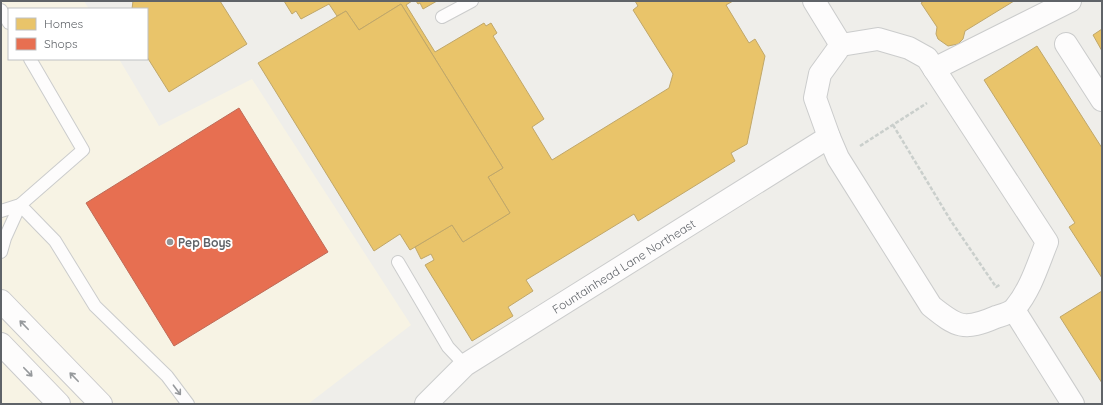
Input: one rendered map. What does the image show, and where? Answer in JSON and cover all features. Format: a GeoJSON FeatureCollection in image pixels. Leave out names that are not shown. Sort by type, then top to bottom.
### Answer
{"type":"FeatureCollection","features":[{"type":"Feature","properties":{"kind":"street"},"geometry":{"type":"LineString","coordinates":[[814,1],[841,45]]}},
{"type":"Feature","properties":{"kind":"street"},"geometry":{"type":"LineString","coordinates":[[934,69],[1070,1]]}},
{"type":"Feature","properties":{"kind":"street"},"geometry":{"type":"LineString","coordinates":[[878,40],[890,43],[909,48],[927,58],[934,69],[1047,242],[1029,286],[1014,310],[980,324],[960,325],[947,319],[931,306],[838,158],[815,98],[820,74],[841,45],[878,40]]}},
{"type":"Feature","properties":{"kind":"street"},"geometry":{"type":"LineString","coordinates":[[1066,44],[1102,100]]}},
{"type":"Feature","properties":{"kind":"street","name":"Fountainhead Lane Northeast"},"geometry":{"type":"LineString","coordinates":[[426,404],[465,365],[829,137]]}},
{"type":"Feature","properties":{"kind":"street"},"geometry":{"type":"LineString","coordinates":[[1,301],[101,404]]}},
{"type":"Feature","properties":{"kind":"street"},"geometry":{"type":"LineString","coordinates":[[1014,310],[1074,404]]}},
{"type":"Feature","properties":{"kind":"street"},"geometry":{"type":"LineString","coordinates":[[1,344],[59,404]]}},
{"type":"Feature","properties":{"kind":"lane"},"geometry":{"type":"LineString","coordinates":[[442,17],[472,1]]}},
{"type":"Feature","properties":{"kind":"lane"},"geometry":{"type":"LineString","coordinates":[[1,10],[8,22]]}},
{"type":"Feature","properties":{"kind":"lane"},"geometry":{"type":"LineString","coordinates":[[1,211],[20,205],[83,150],[31,60]]}},
{"type":"Feature","properties":{"kind":"lane"},"geometry":{"type":"LineString","coordinates":[[1,252],[5,238],[20,205]]}},
{"type":"Feature","properties":{"kind":"lane"},"geometry":{"type":"LineString","coordinates":[[20,205],[55,240],[95,306],[167,376],[188,404]]}},
{"type":"Feature","properties":{"kind":"lane"},"geometry":{"type":"LineString","coordinates":[[398,262],[448,347],[465,365]]}},
{"type":"Feature","properties":{"kind":"path"},"geometry":{"type":"LineString","coordinates":[[859,146],[933,100]]}},
{"type":"Feature","properties":{"kind":"path"},"geometry":{"type":"LineString","coordinates":[[893,125],[951,221],[996,287],[1002,283]]}},
{"type":"Feature","properties":{"kind":"shaded area"},"geometry":{"type":"Polygon","coordinates":[[[1,1],[84,1],[88,8],[8,8],[8,60],[120,60],[159,126],[252,79],[411,325],[308,404],[1,404],[1,1]]]}},
{"type":"Feature","properties":{"kind":"building: Homes"},"geometry":{"type":"Polygon","coordinates":[[[133,1],[220,1],[247,44],[169,92],[148,59],[148,8],[132,8],[133,1]]]}},
{"type":"Feature","properties":{"kind":"building: Homes"},"geometry":{"type":"Polygon","coordinates":[[[284,1],[412,1],[406,5],[435,52],[484,23],[486,26],[491,23],[497,33],[493,36],[544,119],[532,127],[552,160],[669,88],[673,74],[633,10],[638,6],[635,1],[733,1],[726,5],[749,43],[755,39],[765,56],[747,144],[731,153],[735,161],[638,221],[634,214],[526,280],[533,291],[508,307],[513,316],[472,341],[425,265],[434,260],[431,254],[421,259],[415,247],[452,225],[463,242],[510,213],[488,177],[503,168],[401,4],[359,30],[346,11],[337,16],[329,4],[301,19],[296,11],[292,14],[284,1]]]}},
{"type":"Feature","properties":{"kind":"building: Homes"},"geometry":{"type":"Polygon","coordinates":[[[416,1],[437,1],[423,9],[420,3],[418,4],[416,1]]]}},
{"type":"Feature","properties":{"kind":"building: Homes"},"geometry":{"type":"Polygon","coordinates":[[[924,1],[1014,1],[965,31],[963,39],[958,44],[948,46],[938,39],[936,34],[937,27],[921,3],[924,1]]]}},
{"type":"Feature","properties":{"kind":"building: Homes"},"geometry":{"type":"Polygon","coordinates":[[[401,4],[503,168],[488,177],[510,213],[463,242],[452,225],[410,250],[400,234],[374,251],[258,63],[346,11],[359,30],[401,4]]]}},
{"type":"Feature","properties":{"kind":"building: Homes"},"geometry":{"type":"Polygon","coordinates":[[[1102,29],[1102,51],[1093,35],[1102,29]]]}},
{"type":"Feature","properties":{"kind":"building: Homes"},"geometry":{"type":"Polygon","coordinates":[[[1037,46],[1102,148],[1102,278],[1069,227],[1075,223],[984,80],[1037,46]]]}},
{"type":"Feature","properties":{"kind":"building: Homes"},"geometry":{"type":"Polygon","coordinates":[[[1102,291],[1102,383],[1060,317],[1102,291]]]}},
{"type":"Feature","properties":{"kind":"building: Shops"},"geometry":{"type":"Polygon","coordinates":[[[239,108],[328,252],[174,346],[86,203],[239,108]]]}},
{"type":"Feature","properties":{"kind":"place","name":"Pep Boys"},"geometry":{"type":"Point","coordinates":[170,242]}}]}
